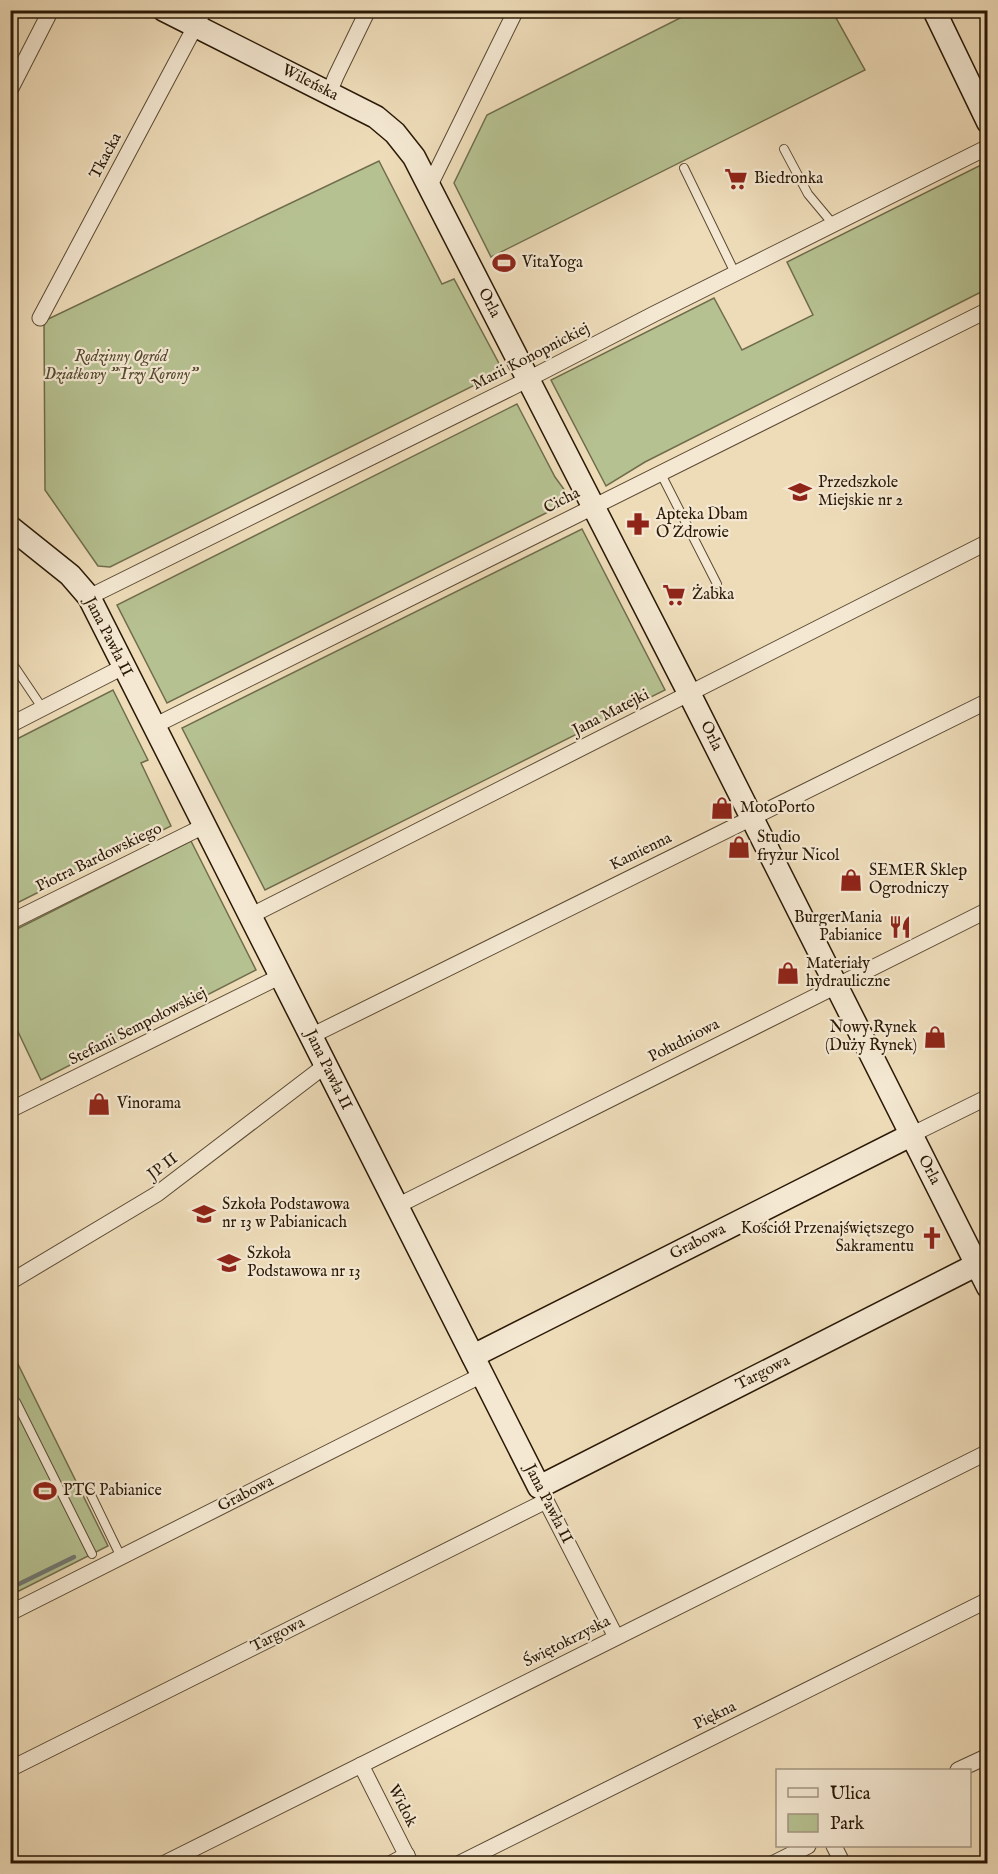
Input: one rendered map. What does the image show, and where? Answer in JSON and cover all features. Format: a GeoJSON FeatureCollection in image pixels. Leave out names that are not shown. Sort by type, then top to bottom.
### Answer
{"type":"FeatureCollection","features":[{"type":"Feature","properties":{"kind":"street"},"geometry":{"type":"LineString","coordinates":[[10,90],[51,10]]}},
{"type":"Feature","properties":{"kind":"street","name":"Wileńska"},"geometry":{"type":"LineString","coordinates":[[164,10],[200,19],[376,117],[395,132],[414,157],[429,187]]}},
{"type":"Feature","properties":{"kind":"street"},"geometry":{"type":"LineString","coordinates":[[330,93],[336,75],[368,10]]}},
{"type":"Feature","properties":{"kind":"street"},"geometry":{"type":"LineString","coordinates":[[429,187],[516,10]]}},
{"type":"Feature","properties":{"kind":"street"},"geometry":{"type":"LineString","coordinates":[[934,10],[987,122]]}},
{"type":"Feature","properties":{"kind":"street","name":"Tkacka"},"geometry":{"type":"LineString","coordinates":[[40,318],[200,19]]}},
{"type":"Feature","properties":{"kind":"street","name":"Marii Konopnickiej"},"geometry":{"type":"LineString","coordinates":[[89,597],[987,147]]}},
{"type":"Feature","properties":{"kind":"street","name":"Orla"},"geometry":{"type":"LineString","coordinates":[[429,187],[689,693],[911,1135],[982,1262],[987,1287]]}},
{"type":"Feature","properties":{"kind":"street","name":"Cicha"},"geometry":{"type":"LineString","coordinates":[[154,726],[987,310]]}},
{"type":"Feature","properties":{"kind":"street","name":"Jana Pawła II"},"geometry":{"type":"LineString","coordinates":[[10,526],[70,575],[89,597],[616,1637]]}},
{"type":"Feature","properties":{"kind":"street","name":"Jana Matejki"},"geometry":{"type":"LineString","coordinates":[[250,916],[987,542]]}},
{"type":"Feature","properties":{"kind":"street"},"geometry":{"type":"LineString","coordinates":[[10,725],[123,667]]}},
{"type":"Feature","properties":{"kind":"street","name":"Kamienna"},"geometry":{"type":"LineString","coordinates":[[311,1036],[987,701]]}},
{"type":"Feature","properties":{"kind":"street","name":"Piotra Bardowskiego"},"geometry":{"type":"LineString","coordinates":[[10,922],[204,826]]}},
{"type":"Feature","properties":{"kind":"street","name":"Południowa"},"geometry":{"type":"LineString","coordinates":[[397,1206],[987,910]]}},
{"type":"Feature","properties":{"kind":"street","name":"Stefanii Sempołowskiej"},"geometry":{"type":"LineString","coordinates":[[10,1110],[281,976]]}},
{"type":"Feature","properties":{"kind":"street","name":"JP II"},"geometry":{"type":"LineString","coordinates":[[10,1282],[157,1194],[326,1065]]}},
{"type":"Feature","properties":{"kind":"street","name":"Grabowa"},"geometry":{"type":"LineString","coordinates":[[10,1613],[122,1557],[911,1135],[987,1097]]}},
{"type":"Feature","properties":{"kind":"street","name":"Targowa"},"geometry":{"type":"LineString","coordinates":[[10,1768],[542,1494],[982,1262]]}},
{"type":"Feature","properties":{"kind":"street","name":"Świętokrzyska"},"geometry":{"type":"LineString","coordinates":[[163,1863],[987,1452]]}},
{"type":"Feature","properties":{"kind":"street","name":"Piękna"},"geometry":{"type":"LineString","coordinates":[[458,1863],[987,1600]]}},
{"type":"Feature","properties":{"kind":"street"},"geometry":{"type":"LineString","coordinates":[[960,1769],[987,1756]]}},
{"type":"Feature","properties":{"kind":"street","name":"Widok"},"geometry":{"type":"LineString","coordinates":[[361,1765],[409,1859]]}},
{"type":"Feature","properties":{"kind":"street"},"geometry":{"type":"LineString","coordinates":[[772,1863],[804,1847]]}},
{"type":"Feature","properties":{"kind":"street"},"geometry":{"type":"LineString","coordinates":[[835,1847],[843,1863]]}},
{"type":"Feature","properties":{"kind":"street"},"geometry":{"type":"LineString","coordinates":[[390,1863],[409,1859]]}},
{"type":"Feature","properties":{"kind":"lane"},"geometry":{"type":"LineString","coordinates":[[784,149],[808,194],[833,224]]}},
{"type":"Feature","properties":{"kind":"lane"},"geometry":{"type":"LineString","coordinates":[[684,168],[735,273]]}},
{"type":"Feature","properties":{"kind":"lane"},"geometry":{"type":"LineString","coordinates":[[660,472],[717,584]]}},
{"type":"Feature","properties":{"kind":"lane"},"geometry":{"type":"LineString","coordinates":[[10,660],[43,709]]}},
{"type":"Feature","properties":{"kind":"lane"},"geometry":{"type":"LineString","coordinates":[[16,1402],[92,1554]]}},
{"type":"Feature","properties":{"kind":"lane"},"geometry":{"type":"LineString","coordinates":[[90,1493],[122,1557]]}},
{"type":"Feature","properties":{"kind":"green space"},"geometry":{"type":"Polygon","coordinates":[[[694,11],[845,11],[835,16],[865,70],[491,257],[454,183],[487,115],[694,11]]]}},
{"type":"Feature","properties":{"kind":"green space","name":"Rodzinny Ogród Działkowy \"Trzy Korony\""},"geometry":{"type":"Polygon","coordinates":[[[379,161],[442,284],[454,279],[503,371],[110,567],[98,566],[45,490],[44,321],[379,161]]]}},
{"type":"Feature","properties":{"kind":"green space"},"geometry":{"type":"Polygon","coordinates":[[[987,162],[987,289],[645,462],[606,486],[551,380],[714,298],[742,350],[813,315],[787,262],[987,162]]]}},
{"type":"Feature","properties":{"kind":"green space"},"geometry":{"type":"Polygon","coordinates":[[[517,404],[555,477],[571,499],[167,703],[117,605],[517,404]]]}},
{"type":"Feature","properties":{"kind":"green space"},"geometry":{"type":"Polygon","coordinates":[[[582,529],[665,690],[265,890],[182,728],[582,529]]]}},
{"type":"Feature","properties":{"kind":"green space"},"geometry":{"type":"Polygon","coordinates":[[[113,690],[148,760],[141,763],[171,826],[11,906],[11,742],[113,690]]]}},
{"type":"Feature","properties":{"kind":"green space"},"geometry":{"type":"Polygon","coordinates":[[[191,841],[256,970],[41,1080],[11,1017],[11,932],[191,841]]]}},
{"type":"Feature","properties":{"kind":"green space","name":"PTC Pabianice"},"geometry":{"type":"Polygon","coordinates":[[[10,1348],[108,1546],[11,1595],[10,1595],[10,1348]]]}},
{"type":"Feature","properties":{"kind":"waterway"},"geometry":{"type":"LineString","coordinates":[[19,1584],[74,1557]]}},
{"type":"Feature","properties":{"kind":"place","name":"Biedronka"},"geometry":{"type":"Point","coordinates":[736,179]}},
{"type":"Feature","properties":{"kind":"place","name":"VitaYoga"},"geometry":{"type":"Point","coordinates":[504,263]}},
{"type":"Feature","properties":{"kind":"place","name":"Przedszkole Miejskie nr 2"},"geometry":{"type":"Point","coordinates":[800,492]}},
{"type":"Feature","properties":{"kind":"place","name":"Apteka Dbam O Zdrowie"},"geometry":{"type":"Point","coordinates":[638,524]}},
{"type":"Feature","properties":{"kind":"place","name":"Żabka"},"geometry":{"type":"Point","coordinates":[674,595]}},
{"type":"Feature","properties":{"kind":"place","name":"MotoPorto"},"geometry":{"type":"Point","coordinates":[722,808]}},
{"type":"Feature","properties":{"kind":"place","name":"Studio fryzur Nicol"},"geometry":{"type":"Point","coordinates":[739,847]}},
{"type":"Feature","properties":{"kind":"place","name":"SEMER Sklep Ogrodniczy"},"geometry":{"type":"Point","coordinates":[851,880]}},
{"type":"Feature","properties":{"kind":"place","name":"BurgerMania Pabianice"},"geometry":{"type":"Point","coordinates":[900,927]}},
{"type":"Feature","properties":{"kind":"place","name":"Materiały hydrauliczne"},"geometry":{"type":"Point","coordinates":[788,973]}},
{"type":"Feature","properties":{"kind":"place","name":"Nowy Rynek (Duży Rynek)"},"geometry":{"type":"Point","coordinates":[935,1037]}},
{"type":"Feature","properties":{"kind":"place","name":"Vinorama"},"geometry":{"type":"Point","coordinates":[99,1104]}},
{"type":"Feature","properties":{"kind":"place","name":"Szkoła Podstawowa nr 13 w Pabianicach"},"geometry":{"type":"Point","coordinates":[204,1214]}},
{"type":"Feature","properties":{"kind":"place","name":"Kościół Przenajświętszego Sakramentu"},"geometry":{"type":"Point","coordinates":[932,1238]}},
{"type":"Feature","properties":{"kind":"place","name":"Szkoła Podstawowa nr 13"},"geometry":{"type":"Point","coordinates":[229,1263]}},
{"type":"Feature","properties":{"kind":"place","name":"PTC Pabianice"},"geometry":{"type":"Point","coordinates":[45,1491]}}]}
